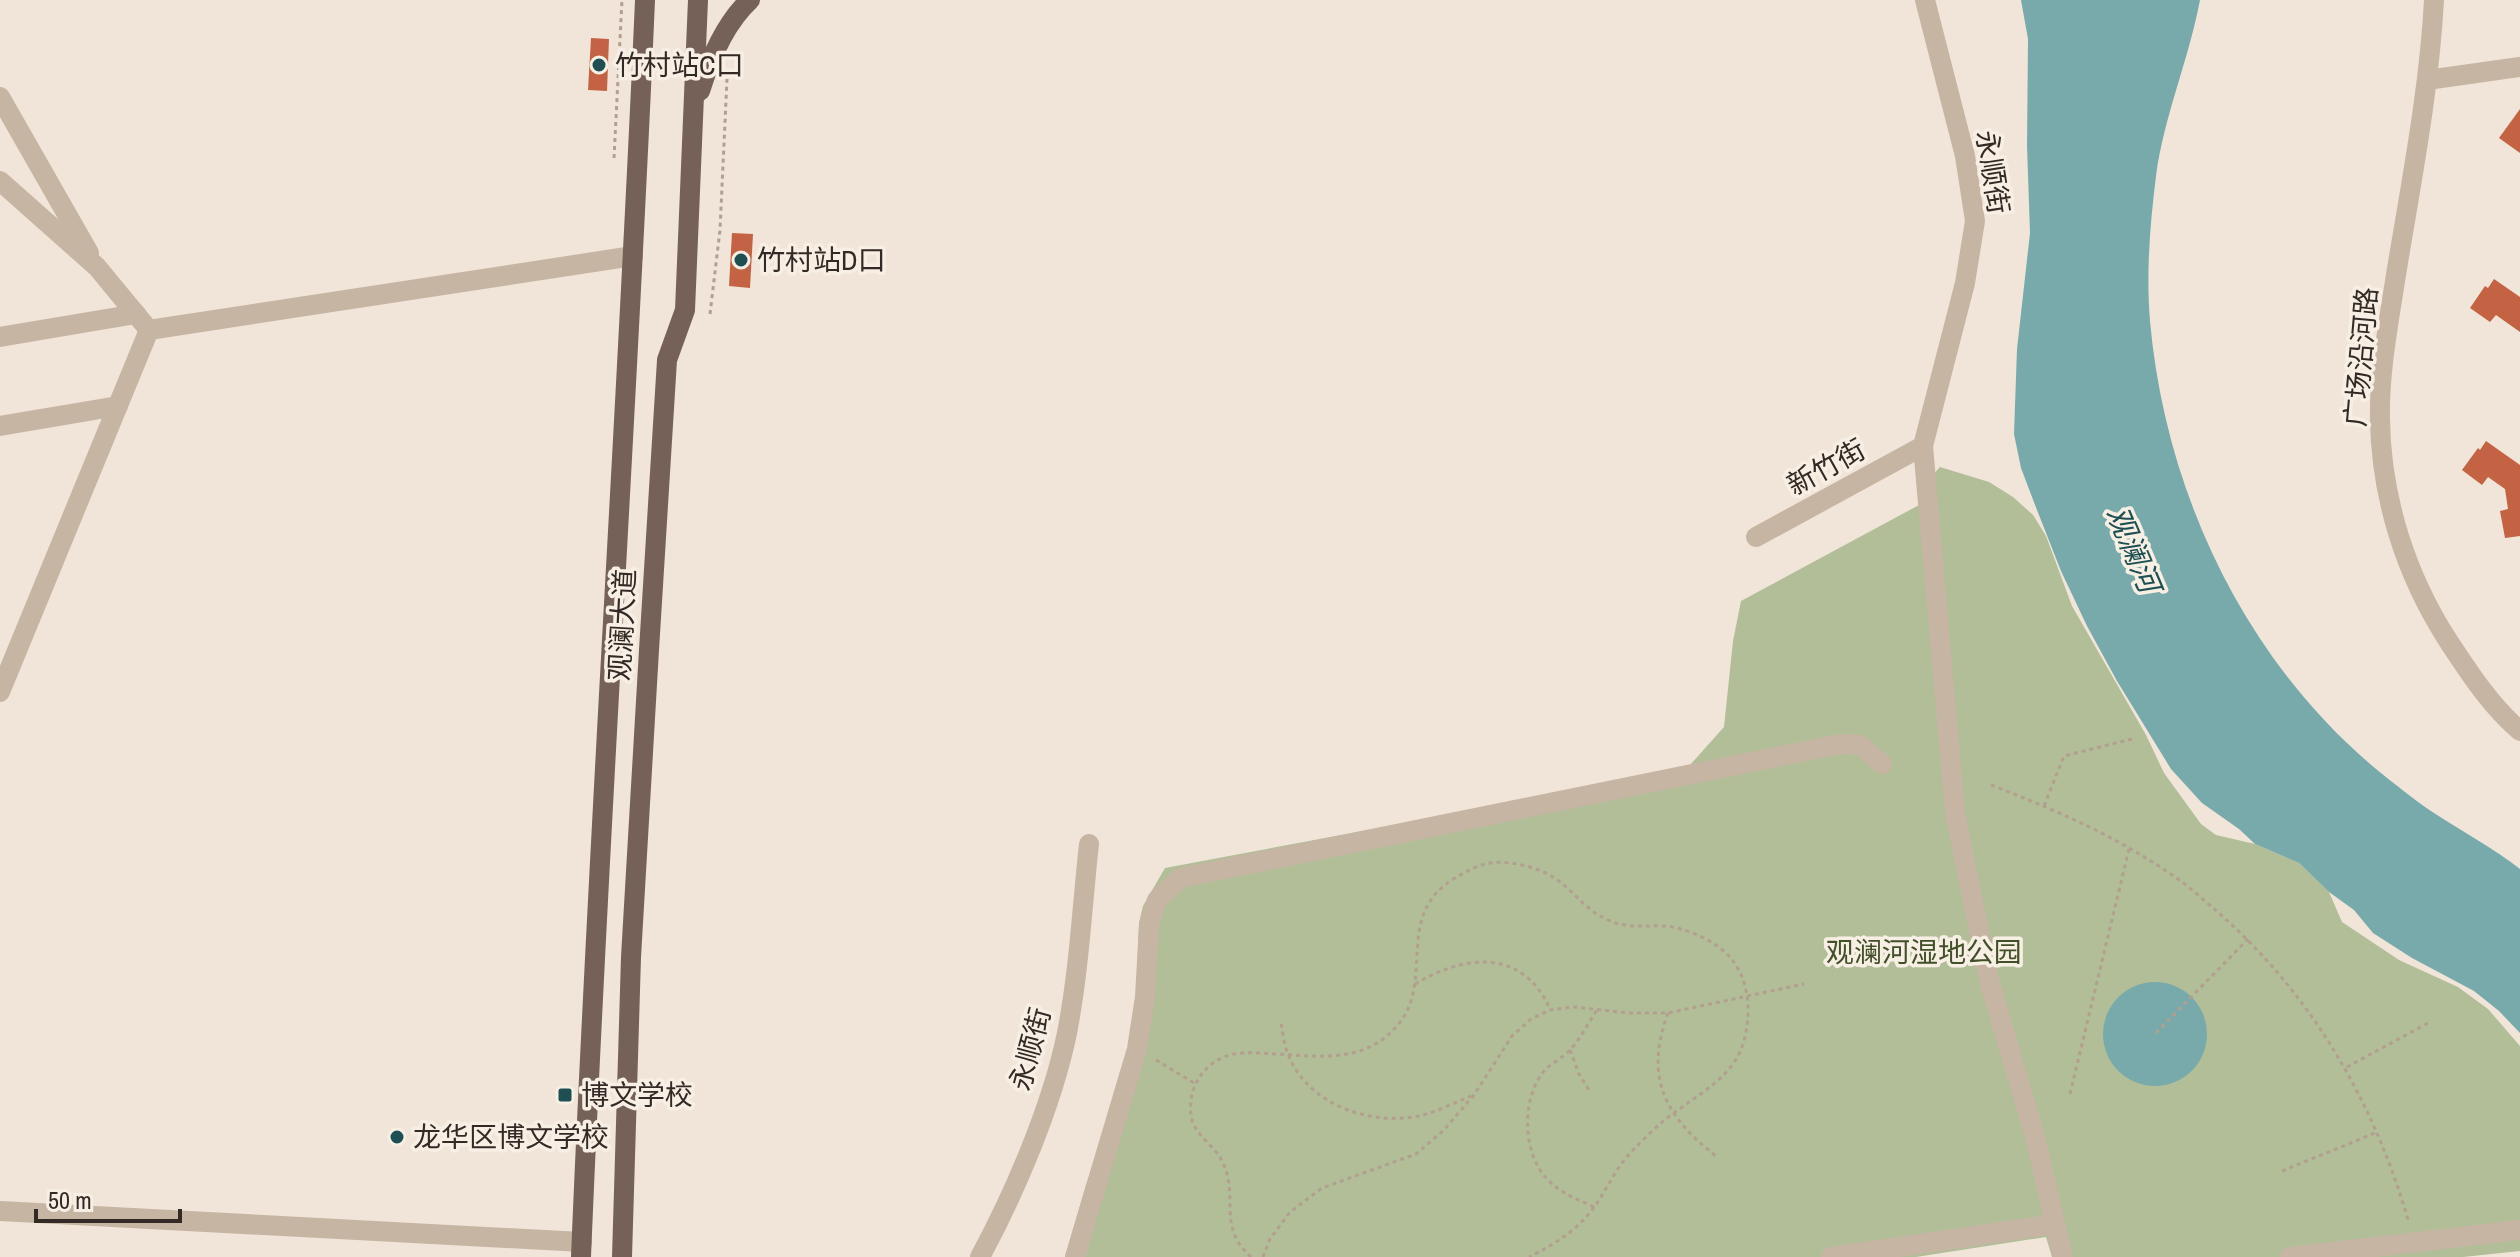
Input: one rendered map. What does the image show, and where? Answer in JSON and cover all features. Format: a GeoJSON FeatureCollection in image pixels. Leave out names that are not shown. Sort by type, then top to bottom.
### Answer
{"type":"FeatureCollection","features":[{"type":"Feature","properties":{"kind":"main road","name":"观澜大道"},"geometry":{"type":"LineString","coordinates":[[582,1250],[602,786],[645,0]]}},
{"type":"Feature","properties":{"kind":"main road","name":"观澜大道"},"geometry":{"type":"LineString","coordinates":[[622,1257],[631,957],[658,492],[667,360],[685,310],[698,0]]}},
{"type":"Feature","properties":{"kind":"main road"},"geometry":{"type":"LineString","coordinates":[[693,126],[710,62],[736,15],[750,0]]}},
{"type":"Feature","properties":{"kind":"street","name":"永顺街"},"geometry":{"type":"LineString","coordinates":[[1925,0],[1965,156],[1975,221],[1965,283],[1923,446],[1955,813],[1989,980],[2035,1137],[2063,1257]]}},
{"type":"Feature","properties":{"kind":"street","name":"广场沿河路"},"geometry":{"type":"LineString","coordinates":[[2434,0],[2427,80],[2381,383],[2380,419],[2386,482],[2397,531],[2426,604],[2473,677],[2520,731]]}},
{"type":"Feature","properties":{"kind":"street"},"geometry":{"type":"LineString","coordinates":[[2427,80],[2520,67]]}},
{"type":"Feature","properties":{"kind":"street"},"geometry":{"type":"LineString","coordinates":[[0,97],[97,267]]}},
{"type":"Feature","properties":{"kind":"street"},"geometry":{"type":"LineString","coordinates":[[0,181],[97,267],[142,322]]}},
{"type":"Feature","properties":{"kind":"street"},"geometry":{"type":"LineString","coordinates":[[0,337],[142,322],[633,256]]}},
{"type":"Feature","properties":{"kind":"street"},"geometry":{"type":"LineString","coordinates":[[0,692],[118,406],[142,322]]}},
{"type":"Feature","properties":{"kind":"street"},"geometry":{"type":"LineString","coordinates":[[0,426],[118,406]]}},
{"type":"Feature","properties":{"kind":"street","name":"新竹街"},"geometry":{"type":"LineString","coordinates":[[1756,537],[1923,446]]}},
{"type":"Feature","properties":{"kind":"street"},"geometry":{"type":"LineString","coordinates":[[1075,1257],[1137,1049],[1145,997],[1149,925],[1157,900],[1180,878],[1840,744],[1860,745],[1882,764]]}},
{"type":"Feature","properties":{"kind":"street","name":"永顺街"},"geometry":{"type":"LineString","coordinates":[[980,1257],[1023,1165],[1055,1079],[1066,1036],[1082,929],[1089,844]]}},
{"type":"Feature","properties":{"kind":"street"},"geometry":{"type":"LineString","coordinates":[[0,1211],[582,1250]]}},
{"type":"Feature","properties":{"kind":"street"},"geometry":{"type":"LineString","coordinates":[[1831,1257],[2055,1224]]}},
{"type":"Feature","properties":{"kind":"street"},"geometry":{"type":"LineString","coordinates":[[2290,1257],[2520,1230]]}},
{"type":"Feature","properties":{"kind":"path"},"geometry":{"type":"LineString","coordinates":[[614,158],[622,0]]}},
{"type":"Feature","properties":{"kind":"path"},"geometry":{"type":"LineString","coordinates":[[710,314],[720,230],[727,66]]}},
{"type":"Feature","properties":{"kind":"path"},"geometry":{"type":"LineString","coordinates":[[2044,806],[2064,756],[2136,738]]}},
{"type":"Feature","properties":{"kind":"path"},"geometry":{"type":"LineString","coordinates":[[1991,785],[2093,828],[2179,879],[2266,957],[2302,1003],[2361,1095],[2401,1195],[2414,1242]]}},
{"type":"Feature","properties":{"kind":"path"},"geometry":{"type":"LineString","coordinates":[[2070,1094],[2129,848]]}},
{"type":"Feature","properties":{"kind":"path"},"geometry":{"type":"LineString","coordinates":[[1251,1257],[1239,1246],[1232,1231],[1229,1189],[1222,1160],[1193,1122],[1190,1101],[1194,1083],[1220,1059],[1239,1052],[1327,1057],[1356,1053],[1377,1043],[1396,1028],[1412,1005],[1419,924],[1429,901],[1446,883],[1492,862],[1518,865],[1553,877],[1591,912],[1613,922],[1635,927],[1682,929],[1706,940],[1728,955],[1743,979],[1748,995],[1748,1031],[1740,1054],[1728,1072],[1710,1089],[1672,1114],[1627,1157],[1579,1225],[1556,1243],[1529,1257]]}},
{"type":"Feature","properties":{"kind":"path"},"geometry":{"type":"LineString","coordinates":[[2156,1033],[2248,939]]}},
{"type":"Feature","properties":{"kind":"path"},"geometry":{"type":"LineString","coordinates":[[1415,984],[1433,973],[1482,959],[1506,966],[1529,979],[1542,993],[1550,1010]]}},
{"type":"Feature","properties":{"kind":"path"},"geometry":{"type":"LineString","coordinates":[[1263,1257],[1270,1239],[1290,1212],[1322,1188],[1416,1154],[1461,1113],[1512,1036],[1531,1019],[1550,1010],[1574,1007],[1629,1013],[1668,1013],[1804,984]]}},
{"type":"Feature","properties":{"kind":"path"},"geometry":{"type":"LineString","coordinates":[[1594,1207],[1561,1191],[1544,1176],[1534,1156],[1528,1114],[1533,1091],[1545,1071],[1570,1050],[1598,1010]]}},
{"type":"Feature","properties":{"kind":"path"},"geometry":{"type":"LineString","coordinates":[[1668,1013],[1659,1037],[1661,1084],[1672,1114],[1691,1137],[1717,1157]]}},
{"type":"Feature","properties":{"kind":"path"},"geometry":{"type":"LineString","coordinates":[[2346,1068],[2428,1023]]}},
{"type":"Feature","properties":{"kind":"path"},"geometry":{"type":"LineString","coordinates":[[1281,1024],[1288,1055],[1301,1076],[1323,1099],[1363,1114],[1389,1120],[1421,1116],[1474,1095]]}},
{"type":"Feature","properties":{"kind":"path"},"geometry":{"type":"LineString","coordinates":[[1137,1049],[1194,1083]]}},
{"type":"Feature","properties":{"kind":"path"},"geometry":{"type":"LineString","coordinates":[[1570,1050],[1579,1074],[1591,1093]]}},
{"type":"Feature","properties":{"kind":"path"},"geometry":{"type":"LineString","coordinates":[[2282,1171],[2376,1132]]}},
{"type":"Feature","properties":{"kind":"green space","name":"观澜河湿地公园"},"geometry":{"type":"Polygon","coordinates":[[[1940,467],[1989,482],[2013,497],[2033,515],[2046,536],[2072,606],[2146,735],[2164,773],[2201,824],[2216,835],[2255,844],[2299,863],[2329,892],[2342,922],[2399,960],[2458,987],[2488,1009],[2520,1046],[2520,1251],[2463,1257],[2052,1257],[2046,1237],[1916,1257],[1065,1257],[1127,1057],[1136,1000],[1139,923],[1143,906],[1165,868],[1459,813],[1690,765],[1724,727],[1733,641],[1741,601],[1932,498],[1931,477],[1940,467]]]}},
{"type":"Feature","properties":{"kind":"water","name":"观澜河"},"geometry":{"type":"Polygon","coordinates":[[[2021,0],[2200,0],[2160,154],[2149,248],[2150,321],[2159,385],[2173,447],[2193,508],[2219,568],[2250,624],[2287,676],[2329,725],[2376,769],[2427,808],[2520,869],[2520,1033],[2474,991],[2373,933],[2354,910],[2329,892],[2299,863],[2255,844],[2202,803],[2171,769],[2087,626],[2061,571],[2021,468],[2014,434],[2017,349],[2030,233],[2028,39],[2021,0]]]}},
{"type":"Feature","properties":{"kind":"water"},"geometry":{"type":"Polygon","coordinates":[[[2155,982],[2175,986],[2192,997],[2203,1014],[2207,1034],[2203,1054],[2192,1071],[2175,1082],[2155,1086],[2135,1082],[2118,1071],[2107,1054],[2103,1034],[2107,1014],[2118,997],[2135,986],[2155,982]]]}},
{"type":"Feature","properties":{"kind":"building","name":"竹村站C口"},"geometry":{"type":"Polygon","coordinates":[[[591,38],[609,39],[607,91],[588,90],[591,38]]]}},
{"type":"Feature","properties":{"kind":"building"},"geometry":{"type":"Polygon","coordinates":[[[2520,109],[2520,153],[2499,138],[2520,109]]]}},
{"type":"Feature","properties":{"kind":"building","name":"竹村站D口"},"geometry":{"type":"Polygon","coordinates":[[[732,233],[753,234],[750,288],[729,286],[732,233]]]}},
{"type":"Feature","properties":{"kind":"building"},"geometry":{"type":"Polygon","coordinates":[[[2494,279],[2520,297],[2520,332],[2496,315],[2490,322],[2470,308],[2485,286],[2488,288],[2494,279]]]}},
{"type":"Feature","properties":{"kind":"building"},"geometry":{"type":"Polygon","coordinates":[[[2486,441],[2520,465],[2520,536],[2505,538],[2500,511],[2508,509],[2505,489],[2488,477],[2482,485],[2462,470],[2486,441]]]}},
{"type":"Feature","properties":{"kind":"place","name":"竹村站C口"},"geometry":{"type":"Point","coordinates":[599,65]}},
{"type":"Feature","properties":{"kind":"place","name":"竹村站D口"},"geometry":{"type":"Point","coordinates":[741,260]}},
{"type":"Feature","properties":{"kind":"place","name":"博文学校"},"geometry":{"type":"Point","coordinates":[565,1095]}},
{"type":"Feature","properties":{"kind":"place","name":"龙华区博文学校"},"geometry":{"type":"Point","coordinates":[397,1137]}}]}
